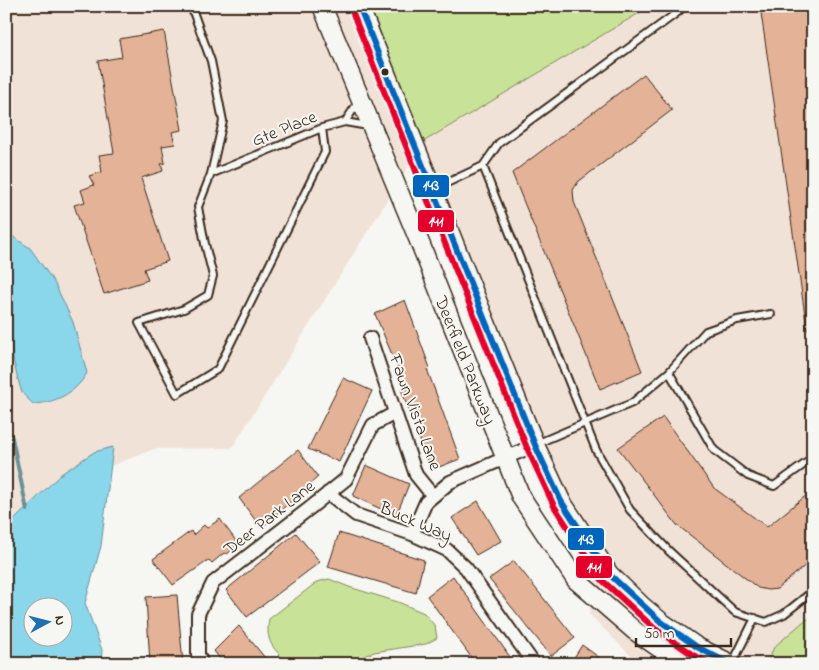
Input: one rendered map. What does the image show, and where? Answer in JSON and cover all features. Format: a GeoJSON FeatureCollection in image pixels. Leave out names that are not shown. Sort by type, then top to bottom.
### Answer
{"type":"FeatureCollection","features":[{"type":"Feature","properties":{"kind":"main road","name":"Deerfield Parkway"},"geometry":{"type":"LineString","coordinates":[[322,6],[370,127],[422,248],[521,497],[576,580],[635,631],[682,664]]}},
{"type":"Feature","properties":{"kind":"main road","name":"Deerfield Parkway"},"geometry":{"type":"LineString","coordinates":[[359,6],[534,445],[561,502],[609,574],[642,606],[697,647],[731,664]]}},
{"type":"Feature","properties":{"kind":"street","name":"Fawn Vista Lane"},"geometry":{"type":"LineString","coordinates":[[370,338],[416,474],[433,496]]}},
{"type":"Feature","properties":{"kind":"street","name":"Deer Park Lane"},"geometry":{"type":"LineString","coordinates":[[202,664],[198,655],[198,614],[213,583],[346,479],[373,425],[396,413]]}},
{"type":"Feature","properties":{"kind":"street","name":"Fawn Vista Lane"},"geometry":{"type":"LineString","coordinates":[[412,534],[426,502],[450,482],[534,445]]}},
{"type":"Feature","properties":{"kind":"street","name":"Buck Way"},"geometry":{"type":"LineString","coordinates":[[328,493],[356,515],[412,534],[447,550],[466,568],[534,664]]}},
{"type":"Feature","properties":{"kind":"lane"},"geometry":{"type":"LineString","coordinates":[[191,6],[211,62],[223,121],[211,174],[198,207],[213,276],[208,295],[184,308],[139,322],[177,394],[218,369],[325,152],[322,128]]}},
{"type":"Feature","properties":{"kind":"lane"},"geometry":{"type":"LineString","coordinates":[[433,189],[483,166],[499,143],[684,6]]}},
{"type":"Feature","properties":{"kind":"lane","name":"Gte Place"},"geometry":{"type":"LineString","coordinates":[[211,174],[322,128],[344,122],[359,100]]}},
{"type":"Feature","properties":{"kind":"lane"},"geometry":{"type":"LineString","coordinates":[[344,122],[370,127]]}},
{"type":"Feature","properties":{"kind":"lane"},"geometry":{"type":"LineString","coordinates":[[483,166],[596,450],[630,510],[669,551],[735,612],[766,622],[784,614],[813,591]]}},
{"type":"Feature","properties":{"kind":"lane"},"geometry":{"type":"LineString","coordinates":[[534,445],[632,403],[669,372],[706,331],[737,320],[771,314]]}},
{"type":"Feature","properties":{"kind":"lane"},"geometry":{"type":"LineString","coordinates":[[669,372],[714,450],[748,476],[774,486],[813,458]]}},
{"type":"Feature","properties":{"kind":"lane"},"geometry":{"type":"LineString","coordinates":[[731,664],[755,618]]}},
{"type":"Feature","properties":{"kind":"shaded area"},"geometry":{"type":"Polygon","coordinates":[[[6,6],[366,6],[423,142],[651,6],[813,6],[813,664],[639,664],[589,614],[601,555],[555,476],[516,373],[423,143],[232,448],[154,449],[40,494],[6,528],[6,6]]]}},
{"type":"Feature","properties":{"kind":"green space"},"geometry":{"type":"Polygon","coordinates":[[[366,6],[651,6],[423,142],[366,6]]]}},
{"type":"Feature","properties":{"kind":"green space"},"geometry":{"type":"Polygon","coordinates":[[[329,579],[398,602],[424,613],[435,626],[437,638],[426,644],[374,652],[344,664],[289,664],[269,639],[269,619],[317,582],[329,579]]]}},
{"type":"Feature","properties":{"kind":"green space"},"geometry":{"type":"Polygon","coordinates":[[[813,616],[813,664],[767,664],[774,647],[803,622],[813,616]]]}},
{"type":"Feature","properties":{"kind":"water"},"geometry":{"type":"Polygon","coordinates":[[[6,232],[30,248],[54,282],[73,322],[87,373],[71,391],[49,402],[33,404],[22,393],[17,376],[12,354],[9,314],[6,308],[6,232]]]}},
{"type":"Feature","properties":{"kind":"water"},"geometry":{"type":"Polygon","coordinates":[[[113,447],[101,546],[85,603],[102,650],[101,664],[6,664],[6,528],[61,474],[94,452],[113,447]]]}},
{"type":"Feature","properties":{"kind":"building"},"geometry":{"type":"Polygon","coordinates":[[[760,6],[813,6],[813,328],[807,329],[760,6]]]}},
{"type":"Feature","properties":{"kind":"building"},"geometry":{"type":"Polygon","coordinates":[[[164,31],[182,130],[172,132],[175,144],[162,146],[165,163],[161,164],[163,171],[141,178],[168,261],[144,269],[148,280],[104,294],[74,205],[85,202],[81,190],[94,185],[89,176],[102,172],[99,155],[114,153],[98,61],[122,57],[119,39],[164,31]]]}},
{"type":"Feature","properties":{"kind":"building"},"geometry":{"type":"Polygon","coordinates":[[[644,74],[672,110],[578,182],[573,190],[574,202],[642,371],[600,389],[512,173],[644,74]]]}},
{"type":"Feature","properties":{"kind":"building"},"geometry":{"type":"Polygon","coordinates":[[[405,300],[430,368],[427,369],[460,459],[431,470],[401,389],[406,388],[375,314],[405,300]]]}},
{"type":"Feature","properties":{"kind":"building"},"geometry":{"type":"Polygon","coordinates":[[[343,378],[372,391],[339,462],[308,449],[343,378]]]}},
{"type":"Feature","properties":{"kind":"building"},"geometry":{"type":"Polygon","coordinates":[[[663,417],[714,488],[767,527],[813,490],[813,559],[777,589],[758,588],[677,525],[618,448],[663,417]]]}},
{"type":"Feature","properties":{"kind":"building"},"geometry":{"type":"Polygon","coordinates":[[[298,450],[318,477],[261,528],[239,498],[298,450]]]}},
{"type":"Feature","properties":{"kind":"building"},"geometry":{"type":"Polygon","coordinates":[[[366,465],[409,484],[396,516],[353,496],[366,465]]]}},
{"type":"Feature","properties":{"kind":"building"},"geometry":{"type":"Polygon","coordinates":[[[478,501],[501,541],[476,555],[452,518],[478,501]]]}},
{"type":"Feature","properties":{"kind":"building"},"geometry":{"type":"Polygon","coordinates":[[[220,519],[239,545],[227,554],[224,553],[212,563],[209,560],[173,585],[153,559],[191,531],[193,535],[204,525],[207,528],[220,519]]]}},
{"type":"Feature","properties":{"kind":"building"},"geometry":{"type":"Polygon","coordinates":[[[296,533],[320,562],[247,617],[226,590],[296,533]]]}},
{"type":"Feature","properties":{"kind":"building"},"geometry":{"type":"Polygon","coordinates":[[[339,533],[424,560],[416,593],[328,567],[339,533]]]}},
{"type":"Feature","properties":{"kind":"building"},"geometry":{"type":"Polygon","coordinates":[[[514,561],[575,638],[551,656],[489,579],[514,561]]]}},
{"type":"Feature","properties":{"kind":"building"},"geometry":{"type":"Polygon","coordinates":[[[453,576],[515,664],[476,664],[427,596],[453,576]]]}},
{"type":"Feature","properties":{"kind":"building"},"geometry":{"type":"Polygon","coordinates":[[[177,595],[183,664],[150,664],[146,597],[177,595]]]}},
{"type":"Feature","properties":{"kind":"building"},"geometry":{"type":"Polygon","coordinates":[[[239,626],[270,664],[224,664],[214,651],[239,626]]]}},
{"type":"Feature","properties":{"kind":"building"},"geometry":{"type":"Polygon","coordinates":[[[582,645],[608,664],[570,664],[582,645]]]}},
{"type":"Feature","properties":{"kind":"waterway"},"geometry":{"type":"LineString","coordinates":[[6,428],[12,438],[27,510]]}},
{"type":"Feature","properties":{"kind":"transit line","name":"143"},"geometry":{"type":"LineString","coordinates":[[359,6],[535,445],[561,501],[609,574],[660,621],[697,647],[730,664]]}},
{"type":"Feature","properties":{"kind":"transit line","name":"141"},"geometry":{"type":"LineString","coordinates":[[351,9],[527,448],[554,506],[602,580],[654,628],[693,655],[711,664]]}}]}
